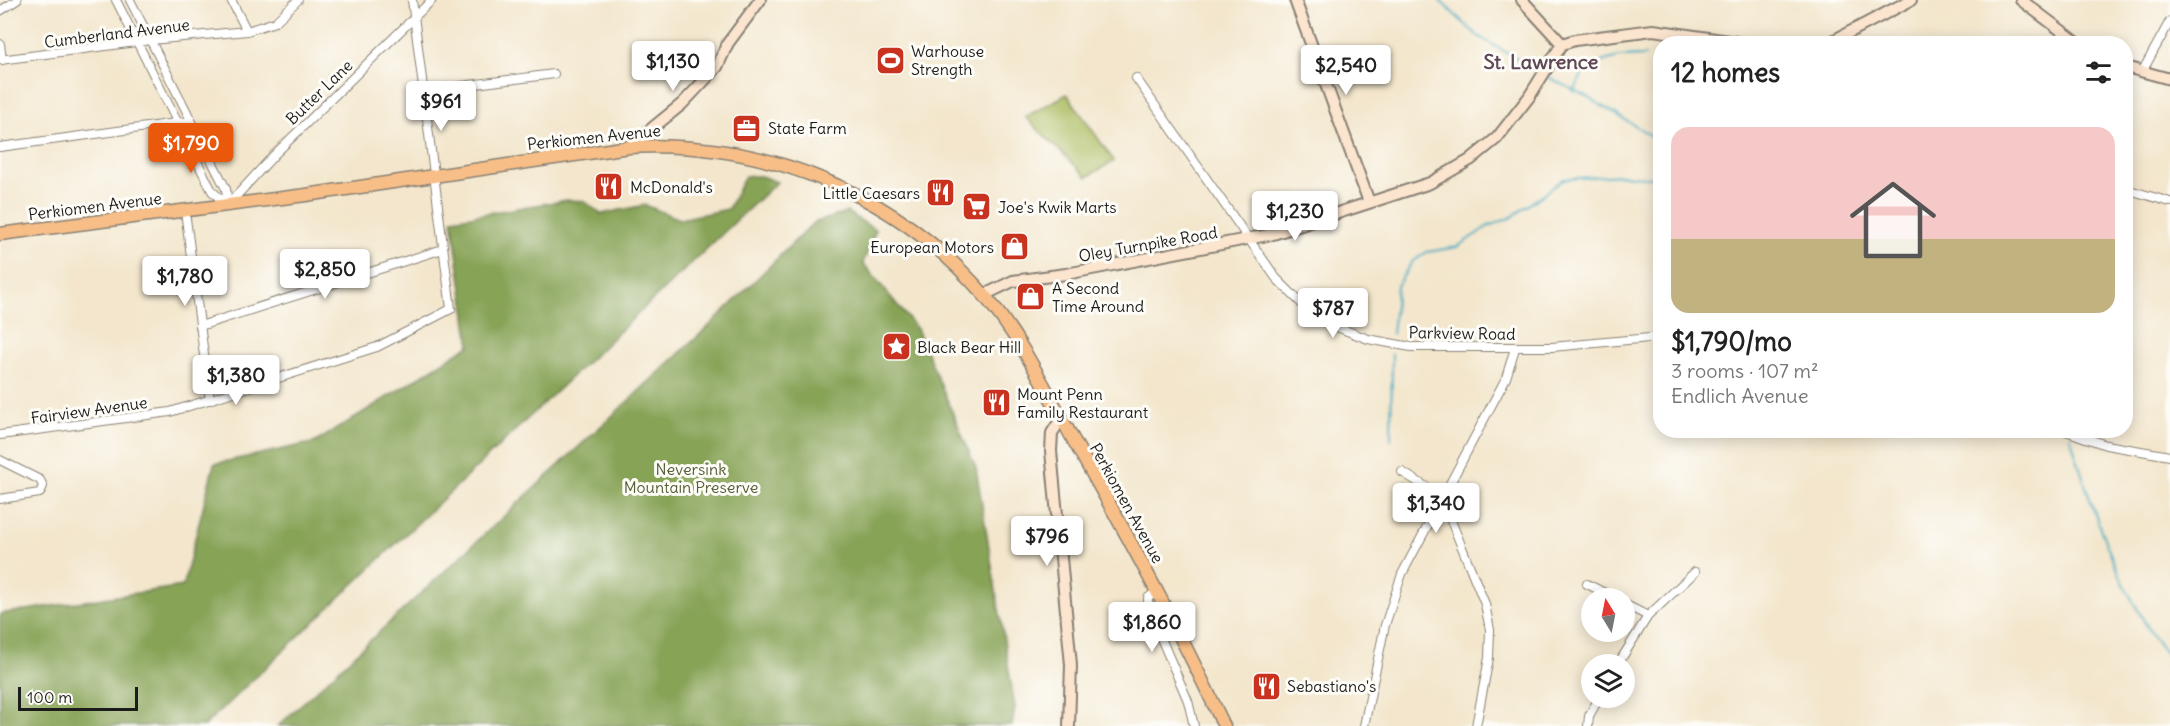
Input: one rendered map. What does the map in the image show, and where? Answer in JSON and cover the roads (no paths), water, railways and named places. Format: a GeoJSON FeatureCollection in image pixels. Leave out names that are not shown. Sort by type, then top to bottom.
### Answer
{"type":"FeatureCollection","features":[{"type":"Feature","properties":{"kind":"main road","name":"Perkiomen Avenue"},"geometry":{"type":"LineString","coordinates":[[0,234],[228,206],[629,147],[677,146],[721,150],[774,161],[822,178],[870,201],[908,226],[984,295],[1023,352],[1157,591],[1224,726]]}},
{"type":"Feature","properties":{"kind":"street"},"geometry":{"type":"LineString","coordinates":[[0,11],[16,0]]}},
{"type":"Feature","properties":{"kind":"street"},"geometry":{"type":"LineString","coordinates":[[116,0],[180,123],[212,192],[228,206]]}},
{"type":"Feature","properties":{"kind":"street"},"geometry":{"type":"LineString","coordinates":[[130,0],[226,189],[228,206]]}},
{"type":"Feature","properties":{"kind":"street"},"geometry":{"type":"LineString","coordinates":[[231,0],[247,32]]}},
{"type":"Feature","properties":{"kind":"street","name":"Cumberland Avenue"},"geometry":{"type":"LineString","coordinates":[[1,60],[151,40],[247,32],[275,22],[298,0]]}},
{"type":"Feature","properties":{"kind":"street"},"geometry":{"type":"LineString","coordinates":[[200,326],[442,249],[412,0]]}},
{"type":"Feature","properties":{"kind":"street","name":"Butter Lane"},"geometry":{"type":"LineString","coordinates":[[228,206],[274,155],[432,0]]}},
{"type":"Feature","properties":{"kind":"street"},"geometry":{"type":"LineString","coordinates":[[629,147],[682,104],[717,67],[728,43],[760,0]]}},
{"type":"Feature","properties":{"kind":"street"},"geometry":{"type":"LineString","coordinates":[[1296,0],[1369,202]]}},
{"type":"Feature","properties":{"kind":"street"},"geometry":{"type":"LineString","coordinates":[[1522,0],[1562,44],[1584,38],[1653,30],[1695,36]]}},
{"type":"Feature","properties":{"kind":"street"},"geometry":{"type":"LineString","coordinates":[[1842,36],[1911,0]]}},
{"type":"Feature","properties":{"kind":"street"},"geometry":{"type":"LineString","coordinates":[[2021,0],[2068,36]]}},
{"type":"Feature","properties":{"kind":"street"},"geometry":{"type":"LineString","coordinates":[[2142,72],[2170,21]]}},
{"type":"Feature","properties":{"kind":"street"},"geometry":{"type":"LineString","coordinates":[[0,44],[1,60]]}},
{"type":"Feature","properties":{"kind":"street","name":"Oley Turnpike Road"},"geometry":{"type":"LineString","coordinates":[[984,295],[1013,281],[1066,274],[1282,232],[1422,186],[1470,160],[1507,127],[1562,44]]}},
{"type":"Feature","properties":{"kind":"street"},"geometry":{"type":"LineString","coordinates":[[2133,69],[2170,79]]}},
{"type":"Feature","properties":{"kind":"street"},"geometry":{"type":"LineString","coordinates":[[423,91],[554,74]]}},
{"type":"Feature","properties":{"kind":"street","name":"Parkview Road"},"geometry":{"type":"LineString","coordinates":[[1136,78],[1276,278],[1319,317],[1356,335],[1380,343],[1411,347],[1515,348],[1653,338]]}},
{"type":"Feature","properties":{"kind":"street"},"geometry":{"type":"LineString","coordinates":[[0,147],[191,121]]}},
{"type":"Feature","properties":{"kind":"street"},"geometry":{"type":"LineString","coordinates":[[2133,191],[2170,202]]}},
{"type":"Feature","properties":{"kind":"street"},"geometry":{"type":"LineString","coordinates":[[185,211],[210,400]]}},
{"type":"Feature","properties":{"kind":"street","name":"Fairview Avenue"},"geometry":{"type":"LineString","coordinates":[[0,435],[170,412],[377,348],[451,309],[442,249]]}},
{"type":"Feature","properties":{"kind":"street"},"geometry":{"type":"LineString","coordinates":[[1364,726],[1385,625],[1396,591],[1413,550],[1506,378],[1515,348]]}},
{"type":"Feature","properties":{"kind":"street"},"geometry":{"type":"LineString","coordinates":[[1061,420],[1052,433],[1051,451],[1071,665],[1069,726]]}},
{"type":"Feature","properties":{"kind":"street"},"geometry":{"type":"LineString","coordinates":[[2084,438],[2127,449],[2170,456]]}},
{"type":"Feature","properties":{"kind":"street"},"geometry":{"type":"LineString","coordinates":[[0,460],[40,480],[43,486],[40,493],[0,499]]}},
{"type":"Feature","properties":{"kind":"street"},"geometry":{"type":"LineString","coordinates":[[1402,472],[1441,496],[1487,611],[1489,658],[1476,726]]}},
{"type":"Feature","properties":{"kind":"street"},"geometry":{"type":"LineString","coordinates":[[1624,654],[1648,616],[1695,572]]}},
{"type":"Feature","properties":{"kind":"street"},"geometry":{"type":"LineString","coordinates":[[1587,584],[1595,588]]}},
{"type":"Feature","properties":{"kind":"street"},"geometry":{"type":"LineString","coordinates":[[1157,591],[1148,598],[1148,608],[1188,701],[1194,726]]}},
{"type":"Feature","properties":{"kind":"street"},"geometry":{"type":"LineString","coordinates":[[1635,610],[1648,616]]}},
{"type":"Feature","properties":{"kind":"street"},"geometry":{"type":"LineString","coordinates":[[1588,726],[1594,708]]}},
{"type":"Feature","properties":{"kind":"waterway"},"geometry":{"type":"LineString","coordinates":[[1439,0],[1478,36],[1541,73]]}},
{"type":"Feature","properties":{"kind":"waterway"},"geometry":{"type":"LineString","coordinates":[[1574,92],[1586,66],[1619,57],[1645,56]]}},
{"type":"Feature","properties":{"kind":"waterway"},"geometry":{"type":"LineString","coordinates":[[1546,76],[1586,96],[1653,138]]}},
{"type":"Feature","properties":{"kind":"waterway"},"geometry":{"type":"LineString","coordinates":[[1392,334],[1397,286],[1412,262],[1427,252],[1457,247],[1487,227],[1512,217],[1564,179],[1621,175],[1653,177]]}},
{"type":"Feature","properties":{"kind":"waterway"},"geometry":{"type":"LineString","coordinates":[[1391,439],[1392,354]]}},
{"type":"Feature","properties":{"kind":"waterway"},"geometry":{"type":"LineString","coordinates":[[2071,438],[2099,526],[2117,569],[2149,630],[2170,658]]}},
{"type":"Feature","properties":{"kind":"place","name":"Warhouse Strength"},"geometry":{"type":"Point","coordinates":[890,60]}},
{"type":"Feature","properties":{"kind":"place","name":"State Farm"},"geometry":{"type":"Point","coordinates":[747,128]}},
{"type":"Feature","properties":{"kind":"place","name":"McDonald's"},"geometry":{"type":"Point","coordinates":[609,187]}},
{"type":"Feature","properties":{"kind":"place","name":"Little Caesars"},"geometry":{"type":"Point","coordinates":[941,193]}},
{"type":"Feature","properties":{"kind":"place","name":"Joe's Kwik Marts"},"geometry":{"type":"Point","coordinates":[977,207]}},
{"type":"Feature","properties":{"kind":"place","name":"European Motors"},"geometry":{"type":"Point","coordinates":[1015,247]}},
{"type":"Feature","properties":{"kind":"place","name":"A Second Time Around"},"geometry":{"type":"Point","coordinates":[1031,297]}},
{"type":"Feature","properties":{"kind":"place","name":"Black Bear Hill"},"geometry":{"type":"Point","coordinates":[896,347]}},
{"type":"Feature","properties":{"kind":"place","name":"Mount Penn Family Restaurant"},"geometry":{"type":"Point","coordinates":[996,403]}},
{"type":"Feature","properties":{"kind":"place","name":"Sebastiano's"},"geometry":{"type":"Point","coordinates":[1266,686]}},
{"type":"Feature","properties":{"kind":"district","name":"St. Lawrence"},"geometry":{"type":"Point","coordinates":[1541,61]}},
{"type":"Feature","properties":{"kind":"park label","name":"Neversink Mountain Preserve"},"geometry":{"type":"Point","coordinates":[691,478]}}]}
